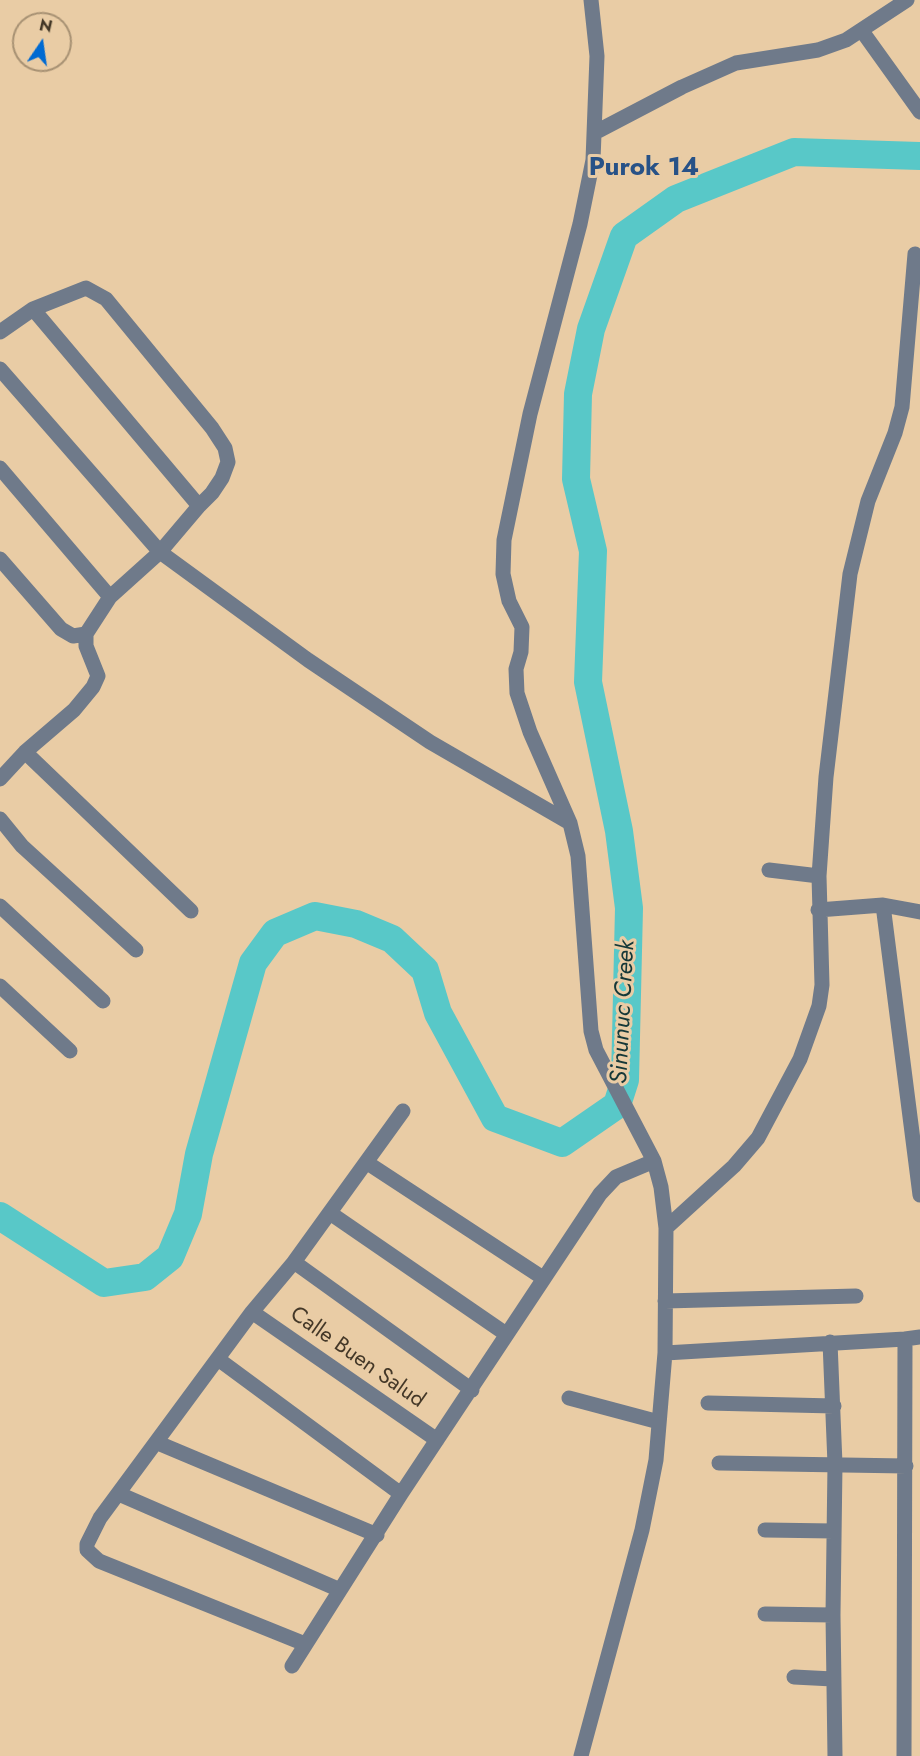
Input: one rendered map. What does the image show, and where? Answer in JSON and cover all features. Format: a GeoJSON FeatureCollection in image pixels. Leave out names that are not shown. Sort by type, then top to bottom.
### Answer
{"type":"FeatureCollection","features":[{"type":"Feature","properties":{"kind":"street"},"geometry":{"type":"LineString","coordinates":[[581,1756],[642,1530],[656,1460],[664,1353],[666,1228],[661,1187],[654,1161],[596,1050],[591,1031],[582,885],[570,823],[530,732],[517,693],[516,669],[521,652],[522,627],[509,601],[503,556],[511,504],[530,414],[580,224],[596,132],[597,56],[591,0]]}},
{"type":"Feature","properties":{"kind":"street"},"geometry":{"type":"LineString","coordinates":[[596,132],[681,87],[736,63],[818,50],[846,40],[907,0]]}},
{"type":"Feature","properties":{"kind":"street"},"geometry":{"type":"LineString","coordinates":[[862,31],[920,112]]}},
{"type":"Feature","properties":{"kind":"street"},"geometry":{"type":"LineString","coordinates":[[666,1228],[734,1166],[758,1138],[800,1059],[819,1006],[822,985],[818,910],[819,876],[826,777],[849,574],[862,521],[902,407],[915,254]]}},
{"type":"Feature","properties":{"kind":"street"},"geometry":{"type":"LineString","coordinates":[[0,332],[33,309],[86,288],[106,299],[212,428],[225,448],[228,462],[222,478],[199,506],[160,552],[110,597],[86,634],[86,646],[98,676],[93,687],[74,710],[25,752],[0,779]]}},
{"type":"Feature","properties":{"kind":"street"},"geometry":{"type":"LineString","coordinates":[[33,309],[199,506]]}},
{"type":"Feature","properties":{"kind":"street"},"geometry":{"type":"LineString","coordinates":[[0,369],[160,552],[308,660],[430,742],[570,823]]}},
{"type":"Feature","properties":{"kind":"street"},"geometry":{"type":"LineString","coordinates":[[0,468],[110,597]]}},
{"type":"Feature","properties":{"kind":"street"},"geometry":{"type":"LineString","coordinates":[[0,559],[61,629],[73,636],[86,634]]}},
{"type":"Feature","properties":{"kind":"street"},"geometry":{"type":"LineString","coordinates":[[25,752],[191,911]]}},
{"type":"Feature","properties":{"kind":"street"},"geometry":{"type":"LineString","coordinates":[[0,819],[22,846],[51,874],[136,950]]}},
{"type":"Feature","properties":{"kind":"street"},"geometry":{"type":"LineString","coordinates":[[769,870],[819,876]]}},
{"type":"Feature","properties":{"kind":"street"},"geometry":{"type":"LineString","coordinates":[[818,910],[883,905],[920,912]]}},
{"type":"Feature","properties":{"kind":"street"},"geometry":{"type":"LineString","coordinates":[[883,905],[913,1099],[920,1195]]}},
{"type":"Feature","properties":{"kind":"street"},"geometry":{"type":"LineString","coordinates":[[0,906],[103,1002]]}},
{"type":"Feature","properties":{"kind":"street"},"geometry":{"type":"LineString","coordinates":[[0,986],[70,1051]]}},
{"type":"Feature","properties":{"kind":"street"},"geometry":{"type":"LineString","coordinates":[[305,1644],[99,1561],[87,1550],[89,1538],[100,1518],[158,1443],[252,1312],[294,1262],[403,1111]]}},
{"type":"Feature","properties":{"kind":"street"},"geometry":{"type":"LineString","coordinates":[[292,1666],[401,1494],[600,1194],[616,1177],[654,1161]]}},
{"type":"Feature","properties":{"kind":"street"},"geometry":{"type":"LineString","coordinates":[[366,1162],[543,1278]]}},
{"type":"Feature","properties":{"kind":"street"},"geometry":{"type":"LineString","coordinates":[[330,1213],[506,1334]]}},
{"type":"Feature","properties":{"kind":"street"},"geometry":{"type":"LineString","coordinates":[[294,1262],[472,1390]]}},
{"type":"Feature","properties":{"kind":"street"},"geometry":{"type":"LineString","coordinates":[[665,1301],[856,1296]]}},
{"type":"Feature","properties":{"kind":"street","name":"Calle Buen Salud"},"geometry":{"type":"LineString","coordinates":[[252,1312],[437,1440]]}},
{"type":"Feature","properties":{"kind":"street"},"geometry":{"type":"LineString","coordinates":[[664,1353],[913,1338],[906,1466],[904,1756]]}},
{"type":"Feature","properties":{"kind":"street"},"geometry":{"type":"LineString","coordinates":[[830,1342],[835,1464],[832,1615],[835,1756]]}},
{"type":"Feature","properties":{"kind":"street"},"geometry":{"type":"LineString","coordinates":[[218,1359],[401,1494]]}},
{"type":"Feature","properties":{"kind":"street"},"geometry":{"type":"LineString","coordinates":[[569,1398],[659,1422]]}},
{"type":"Feature","properties":{"kind":"street"},"geometry":{"type":"LineString","coordinates":[[708,1402],[834,1406]]}},
{"type":"Feature","properties":{"kind":"street"},"geometry":{"type":"LineString","coordinates":[[158,1443],[377,1534]]}},
{"type":"Feature","properties":{"kind":"street"},"geometry":{"type":"LineString","coordinates":[[719,1463],[906,1466]]}},
{"type":"Feature","properties":{"kind":"street"},"geometry":{"type":"LineString","coordinates":[[119,1494],[340,1590]]}},
{"type":"Feature","properties":{"kind":"street"},"geometry":{"type":"LineString","coordinates":[[765,1530],[834,1532]]}},
{"type":"Feature","properties":{"kind":"street"},"geometry":{"type":"LineString","coordinates":[[765,1614],[832,1615]]}},
{"type":"Feature","properties":{"kind":"street"},"geometry":{"type":"LineString","coordinates":[[794,1677],[833,1679]]}},
{"type":"Feature","properties":{"kind":"waterway","name":"Sinunuc Creek"},"geometry":{"type":"LineString","coordinates":[[0,1216],[104,1283],[145,1277],[170,1257],[188,1214],[199,1154],[253,963],[275,933],[315,916],[356,924],[392,939],[425,970],[438,1013],[495,1118],[562,1143],[617,1105],[625,1080],[629,908],[619,831],[588,682],[593,551],[576,479],[578,394],[591,329],[624,236],[676,199],[794,152],[920,156]]}},
{"type":"Feature","properties":{"kind":"district","name":"Purok 14"},"geometry":{"type":"Point","coordinates":[644,169]}}]}
